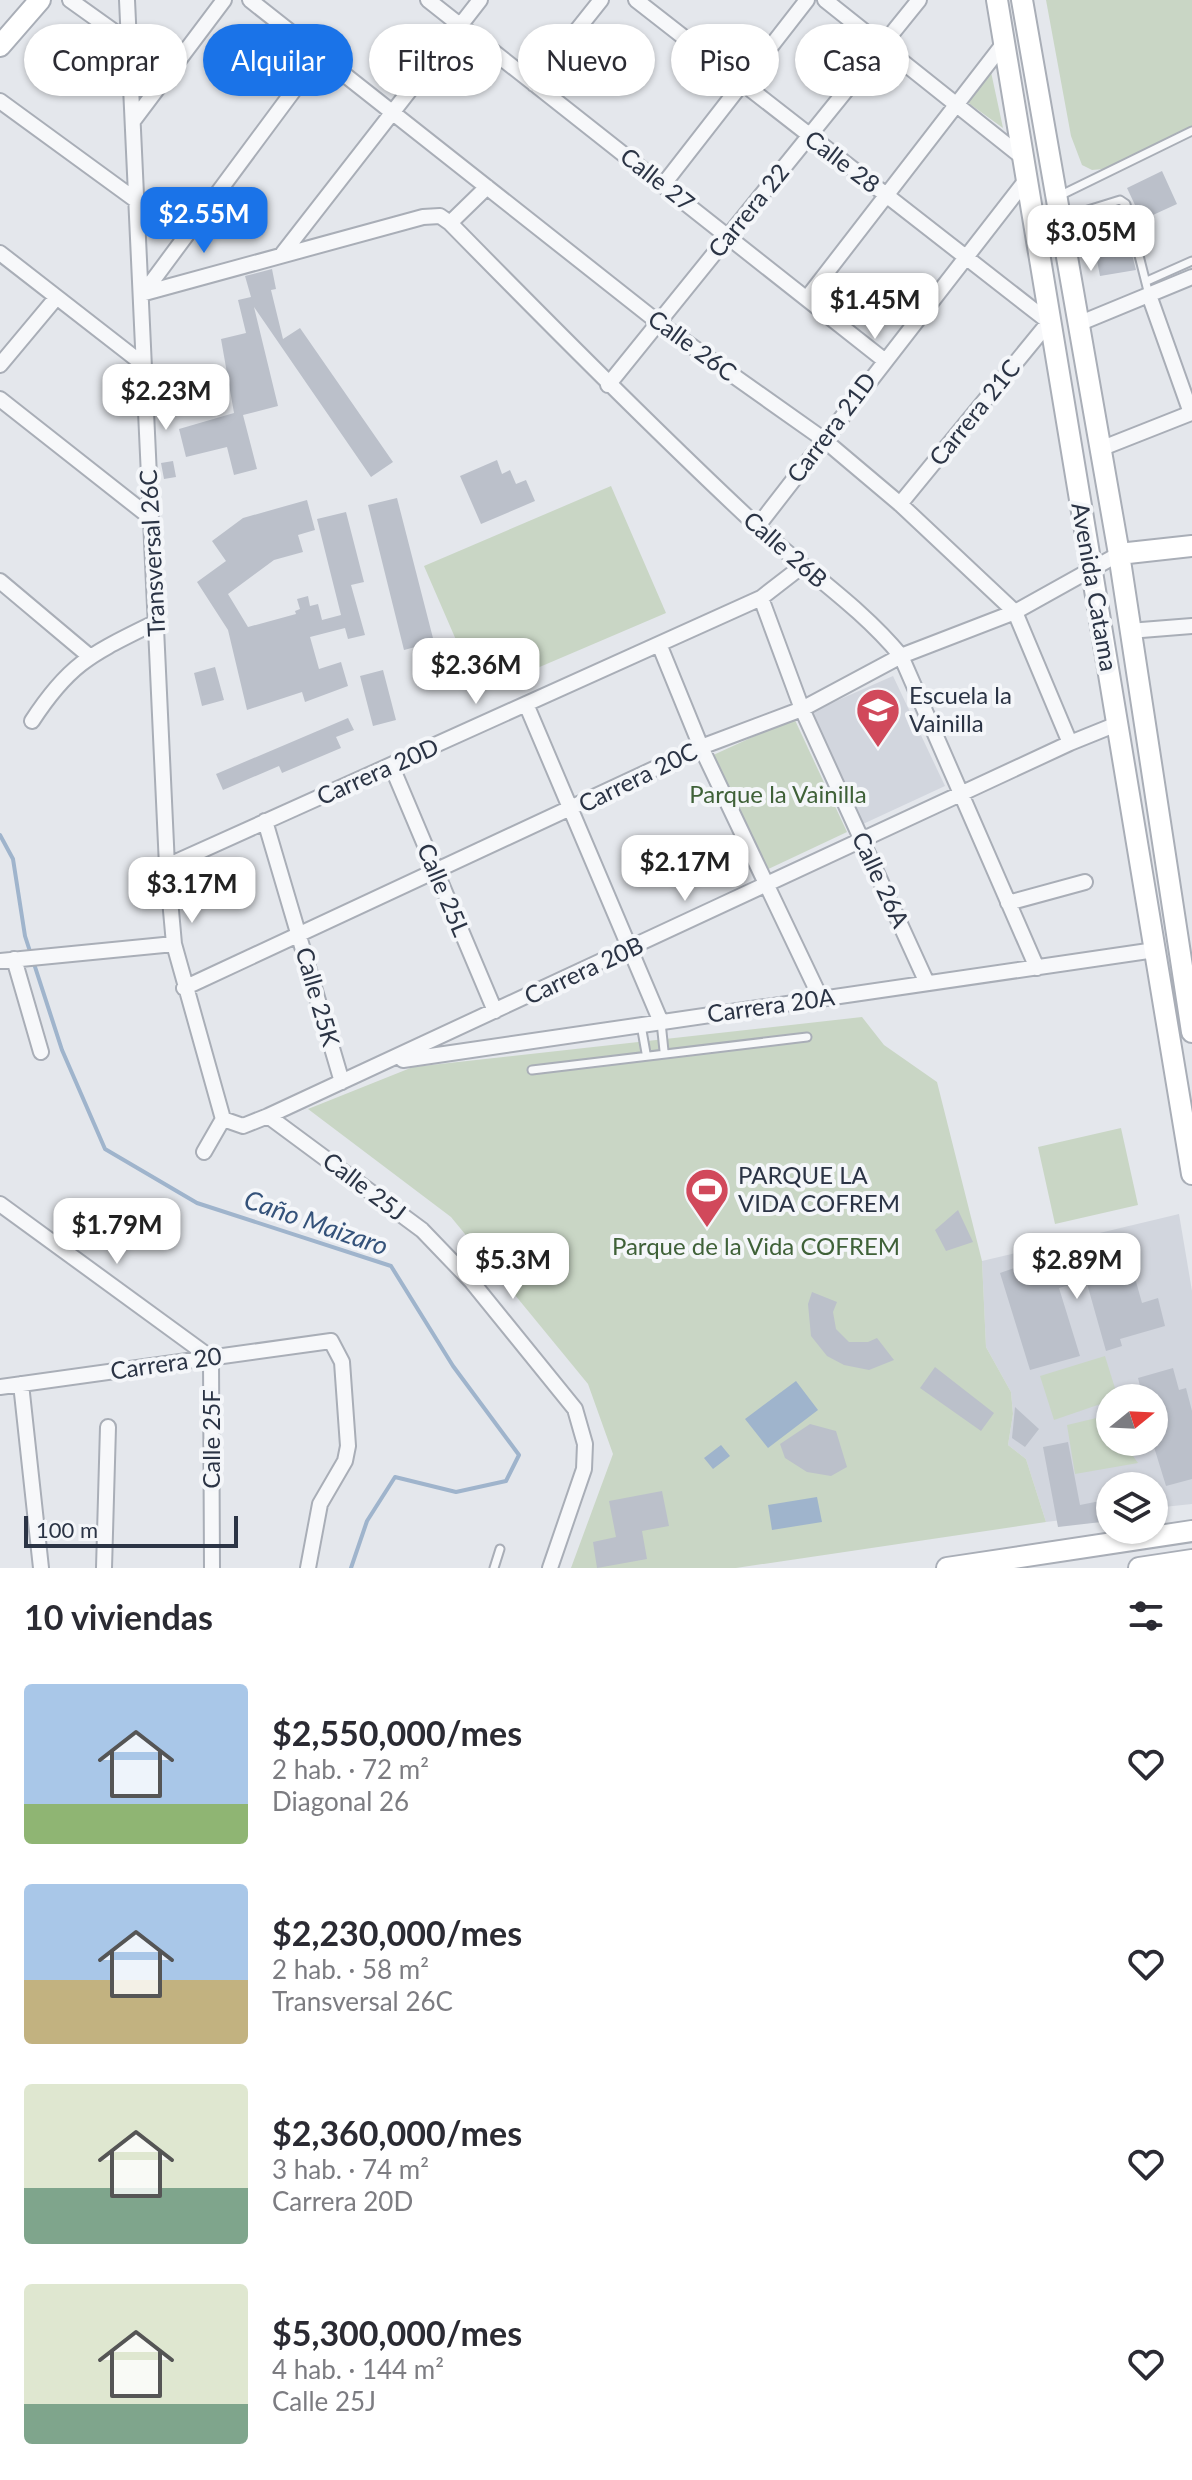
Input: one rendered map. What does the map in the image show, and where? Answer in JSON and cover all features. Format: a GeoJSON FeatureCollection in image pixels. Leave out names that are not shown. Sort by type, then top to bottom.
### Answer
{"type":"FeatureCollection","features":[{"type":"Feature","properties":{"kind":"main road"},"geometry":{"type":"LineString","coordinates":[[0,46],[40,0]]}},
{"type":"Feature","properties":{"kind":"main road","name":"Avenida Catama"},"geometry":{"type":"LineString","coordinates":[[997,0],[1192,1174]]}},
{"type":"Feature","properties":{"kind":"main road","name":"Avenida Catama"},"geometry":{"type":"LineString","coordinates":[[1022,0],[1119,554],[1192,1032]]}},
{"type":"Feature","properties":{"kind":"main road"},"geometry":{"type":"LineString","coordinates":[[1119,554],[1192,546]]}},
{"type":"Feature","properties":{"kind":"main road"},"geometry":{"type":"LineString","coordinates":[[947,1568],[1192,1531]]}},
{"type":"Feature","properties":{"kind":"main road"},"geometry":{"type":"LineString","coordinates":[[1139,1568],[1192,1560]]}},
{"type":"Feature","properties":{"kind":"street"},"geometry":{"type":"LineString","coordinates":[[70,0],[105,24]]}},
{"type":"Feature","properties":{"kind":"street","name":"Transversal 26C"},"geometry":{"type":"LineString","coordinates":[[127,0],[128,24]]}},
{"type":"Feature","properties":{"kind":"street"},"geometry":{"type":"LineString","coordinates":[[187,46],[224,0]]}},
{"type":"Feature","properties":{"kind":"street","name":"Calle 26C"},"geometry":{"type":"LineString","coordinates":[[250,0],[281,24]]}},
{"type":"Feature","properties":{"kind":"street","name":"Calle 27"},"geometry":{"type":"LineString","coordinates":[[428,0],[459,24]]}},
{"type":"Feature","properties":{"kind":"street"},"geometry":{"type":"LineString","coordinates":[[459,24],[480,0]]}},
{"type":"Feature","properties":{"kind":"street"},"geometry":{"type":"LineString","coordinates":[[582,24],[601,0]]}},
{"type":"Feature","properties":{"kind":"street","name":"Calle 28"},"geometry":{"type":"LineString","coordinates":[[636,0],[671,27]]}},
{"type":"Feature","properties":{"kind":"street"},"geometry":{"type":"LineString","coordinates":[[779,35],[807,0]]}},
{"type":"Feature","properties":{"kind":"street"},"geometry":{"type":"LineString","coordinates":[[825,0],[855,24]]}},
{"type":"Feature","properties":{"kind":"street","name":"Carrera 22"},"geometry":{"type":"LineString","coordinates":[[900,24],[919,0]]}},
{"type":"Feature","properties":{"kind":"street"},"geometry":{"type":"LineString","coordinates":[[807,298],[954,103],[1004,43]]}},
{"type":"Feature","properties":{"kind":"street","name":"Calle 27"},"geometry":{"type":"LineString","coordinates":[[502,58],[518,71]]}},
{"type":"Feature","properties":{"kind":"street"},"geometry":{"type":"LineString","coordinates":[[909,67],[1022,157]]}},
{"type":"Feature","properties":{"kind":"street","name":"Calle 26C"},"geometry":{"type":"LineString","coordinates":[[353,81],[659,323],[823,439],[900,504],[1015,612],[1070,743]]}},
{"type":"Feature","properties":{"kind":"street","name":"Transversal 26C"},"geometry":{"type":"LineString","coordinates":[[132,96],[167,866]]}},
{"type":"Feature","properties":{"kind":"street"},"geometry":{"type":"LineString","coordinates":[[133,121],[150,96]]}},
{"type":"Feature","properties":{"kind":"street"},"geometry":{"type":"LineString","coordinates":[[143,292],[289,96]]}},
{"type":"Feature","properties":{"kind":"street"},"geometry":{"type":"LineString","coordinates":[[283,253],[404,96]]}},
{"type":"Feature","properties":{"kind":"street","name":"Calle 27"},"geometry":{"type":"LineString","coordinates":[[549,96],[884,360]]}},
{"type":"Feature","properties":{"kind":"street"},"geometry":{"type":"LineString","coordinates":[[663,185],[731,96]]}},
{"type":"Feature","properties":{"kind":"street","name":"Calle 28"},"geometry":{"type":"LineString","coordinates":[[759,96],[1049,322]]}},
{"type":"Feature","properties":{"kind":"street","name":"Carrera 22"},"geometry":{"type":"LineString","coordinates":[[608,385],[842,96]]}},
{"type":"Feature","properties":{"kind":"street"},"geometry":{"type":"LineString","coordinates":[[0,101],[137,201]]}},
{"type":"Feature","properties":{"kind":"street","name":"Carrera 21D"},"geometry":{"type":"LineString","coordinates":[[757,527],[1026,180]]}},
{"type":"Feature","properties":{"kind":"street"},"geometry":{"type":"LineString","coordinates":[[143,292],[423,217],[440,216],[450,223],[487,187]]}},
{"type":"Feature","properties":{"kind":"street","name":"Calle 26B"},"geometry":{"type":"LineString","coordinates":[[450,223],[608,385],[757,527],[864,618],[901,656],[1037,968]]}},
{"type":"Feature","properties":{"kind":"street"},"geometry":{"type":"LineString","coordinates":[[0,253],[144,365]]}},
{"type":"Feature","properties":{"kind":"street"},"geometry":{"type":"LineString","coordinates":[[1078,324],[1148,288],[1192,277]]}},
{"type":"Feature","properties":{"kind":"street"},"geometry":{"type":"LineString","coordinates":[[1100,449],[1191,413],[1148,288]]}},
{"type":"Feature","properties":{"kind":"street"},"geometry":{"type":"LineString","coordinates":[[0,365],[56,298]]}},
{"type":"Feature","properties":{"kind":"street","name":"Carrera 21C"},"geometry":{"type":"LineString","coordinates":[[900,504],[1049,322]]}},
{"type":"Feature","properties":{"kind":"street"},"geometry":{"type":"LineString","coordinates":[[0,399],[151,518]]}},
{"type":"Feature","properties":{"kind":"street","name":"Carrera 20C"},"geometry":{"type":"LineString","coordinates":[[184,988],[573,810],[701,747],[802,709],[901,656],[1015,612],[1119,554]]}},
{"type":"Feature","properties":{"kind":"street","name":"Carrera 20D"},"geometry":{"type":"LineString","coordinates":[[167,866],[761,598],[801,567]]}},
{"type":"Feature","properties":{"kind":"street"},"geometry":{"type":"LineString","coordinates":[[0,581],[88,655]]}},
{"type":"Feature","properties":{"kind":"street","name":"Calle 26A"},"geometry":{"type":"LineString","coordinates":[[761,598],[802,709],[927,983]]}},
{"type":"Feature","properties":{"kind":"street"},"geometry":{"type":"LineString","coordinates":[[32,721],[55,686],[88,655],[156,622]]}},
{"type":"Feature","properties":{"kind":"street"},"geometry":{"type":"LineString","coordinates":[[1129,631],[1192,626]]}},
{"type":"Feature","properties":{"kind":"street"},"geometry":{"type":"LineString","coordinates":[[659,644],[701,747],[821,999]]}},
{"type":"Feature","properties":{"kind":"street"},"geometry":{"type":"LineString","coordinates":[[526,704],[661,1022]]}},
{"type":"Feature","properties":{"kind":"street","name":"Carrera 20B"},"geometry":{"type":"LineString","coordinates":[[268,1116],[962,796],[1070,743],[1117,724]]}},
{"type":"Feature","properties":{"kind":"street","name":"Calle 25L"},"geometry":{"type":"LineString","coordinates":[[392,767],[495,1011]]}},
{"type":"Feature","properties":{"kind":"street","name":"Calle 25K"},"geometry":{"type":"LineString","coordinates":[[265,821],[342,1082]]}},
{"type":"Feature","properties":{"kind":"street"},"geometry":{"type":"LineString","coordinates":[[167,866],[174,944],[223,1119],[204,1152]]}},
{"type":"Feature","properties":{"kind":"street"},"geometry":{"type":"LineString","coordinates":[[1008,903],[1085,882]]}},
{"type":"Feature","properties":{"kind":"street"},"geometry":{"type":"LineString","coordinates":[[41,1052],[13,959],[61,952],[174,944]]}},
{"type":"Feature","properties":{"kind":"street","name":"Carrera 20A"},"geometry":{"type":"LineString","coordinates":[[387,1062],[1155,950]]}},
{"type":"Feature","properties":{"kind":"street"},"geometry":{"type":"LineString","coordinates":[[223,1119],[243,1126],[268,1116]]}},
{"type":"Feature","properties":{"kind":"street","name":"Calle 25J"},"geometry":{"type":"LineString","coordinates":[[268,1116],[422,1230],[472,1282],[575,1409],[585,1444],[584,1469],[550,1568]]}},
{"type":"Feature","properties":{"kind":"street"},"geometry":{"type":"LineString","coordinates":[[0,1204],[211,1358]]}},
{"type":"Feature","properties":{"kind":"street","name":"Carrera 20"},"geometry":{"type":"LineString","coordinates":[[0,1387],[331,1341],[342,1362],[348,1446],[345,1461],[320,1504],[308,1568]]}},
{"type":"Feature","properties":{"kind":"street","name":"Calle 25F"},"geometry":{"type":"LineString","coordinates":[[211,1358],[212,1568]]}},
{"type":"Feature","properties":{"kind":"street"},"geometry":{"type":"LineString","coordinates":[[21,1384],[41,1568]]}},
{"type":"Feature","properties":{"kind":"street"},"geometry":{"type":"LineString","coordinates":[[104,1568],[108,1427]]}},
{"type":"Feature","properties":{"kind":"lane"},"geometry":{"type":"LineString","coordinates":[[1056,197],[1192,131]]}},
{"type":"Feature","properties":{"kind":"lane"},"geometry":{"type":"LineString","coordinates":[[1059,219],[1120,200],[1126,204],[1148,288],[1192,261]]}},
{"type":"Feature","properties":{"kind":"lane"},"geometry":{"type":"LineString","coordinates":[[661,1022],[664,1051]]}},
{"type":"Feature","properties":{"kind":"lane"},"geometry":{"type":"LineString","coordinates":[[641,1025],[646,1053]]}},
{"type":"Feature","properties":{"kind":"lane"},"geometry":{"type":"LineString","coordinates":[[532,1070],[646,1053],[807,1037]]}},
{"type":"Feature","properties":{"kind":"lane"},"geometry":{"type":"LineString","coordinates":[[494,1568],[500,1549]]}},
{"type":"Feature","properties":{"kind":"shaded area","name":"Escuela la Vainilla"},"geometry":{"type":"Polygon","coordinates":[[[893,676],[945,786],[863,824],[811,712],[893,676]]]}},
{"type":"Feature","properties":{"kind":"shaded area"},"geometry":{"type":"Polygon","coordinates":[[[1179,1214],[1192,1291],[1192,1504],[1168,1507],[1168,1472],[1096,1472],[1096,1516],[1046,1522],[1026,1459],[1008,1445],[1013,1414],[1011,1392],[986,1347],[982,1261],[1179,1214]]]}},
{"type":"Feature","properties":{"kind":"green space"},"geometry":{"type":"Polygon","coordinates":[[[1046,0],[1192,0],[1192,130],[1103,169],[1092,170],[1082,165],[1071,136],[1046,0]]]}},
{"type":"Feature","properties":{"kind":"green space"},"geometry":{"type":"Polygon","coordinates":[[[991,72],[1003,128],[967,102],[991,72]]]}},
{"type":"Feature","properties":{"kind":"green space"},"geometry":{"type":"Polygon","coordinates":[[[611,486],[666,613],[479,693],[424,566],[611,486]]]}},
{"type":"Feature","properties":{"kind":"green space","name":"Parque la Vainilla"},"geometry":{"type":"Polygon","coordinates":[[[794,718],[847,832],[762,872],[709,757],[794,718]]]}},
{"type":"Feature","properties":{"kind":"green space","name":"Parque de la Vida COFREM"},"geometry":{"type":"Polygon","coordinates":[[[862,1017],[884,1045],[937,1082],[982,1261],[986,1347],[1011,1392],[1013,1414],[1008,1445],[1026,1459],[1046,1522],[736,1568],[571,1568],[613,1454],[588,1384],[451,1217],[308,1109],[413,1067],[862,1017]]]}},
{"type":"Feature","properties":{"kind":"green space"},"geometry":{"type":"Polygon","coordinates":[[[1121,1128],[1138,1205],[1055,1224],[1038,1147],[1121,1128]]]}},
{"type":"Feature","properties":{"kind":"green space"},"geometry":{"type":"Polygon","coordinates":[[[1105,1356],[1114,1384],[1096,1384],[1096,1406],[1054,1420],[1040,1376],[1105,1356]]]}},
{"type":"Feature","properties":{"kind":"green space"},"geometry":{"type":"Polygon","coordinates":[[[1096,1418],[1096,1456],[1133,1456],[1138,1463],[1075,1474],[1067,1425],[1096,1418]]]}},
{"type":"Feature","properties":{"kind":"water"},"geometry":{"type":"Polygon","coordinates":[[[796,1381],[818,1410],[768,1448],[745,1419],[796,1381]]]}},
{"type":"Feature","properties":{"kind":"water"},"geometry":{"type":"Polygon","coordinates":[[[721,1445],[730,1456],[713,1469],[704,1458],[721,1445]]]}},
{"type":"Feature","properties":{"kind":"water"},"geometry":{"type":"Polygon","coordinates":[[[817,1497],[822,1522],[772,1530],[768,1505],[817,1497]]]}},
{"type":"Feature","properties":{"kind":"building"},"geometry":{"type":"Polygon","coordinates":[[[1162,171],[1177,204],[1142,220],[1127,188],[1162,171]]]}},
{"type":"Feature","properties":{"kind":"building"},"geometry":{"type":"Polygon","coordinates":[[[1124,223],[1136,270],[1100,276],[1091,230],[1124,223]]]}},
{"type":"Feature","properties":{"kind":"building"},"geometry":{"type":"Polygon","coordinates":[[[272,269],[276,289],[271,290],[283,339],[300,328],[393,462],[371,477],[254,307],[278,406],[243,415],[257,469],[234,475],[227,447],[186,457],[179,429],[234,413],[221,339],[246,333],[238,300],[251,297],[245,276],[272,269]]]}},
{"type":"Feature","properties":{"kind":"building"},"geometry":{"type":"Polygon","coordinates":[[[497,460],[502,474],[510,470],[516,484],[526,480],[535,501],[481,524],[460,476],[497,460]]]}},
{"type":"Feature","properties":{"kind":"building"},"geometry":{"type":"Polygon","coordinates":[[[173,461],[176,477],[164,479],[161,463],[173,461]]]}},
{"type":"Feature","properties":{"kind":"building"},"geometry":{"type":"Polygon","coordinates":[[[397,498],[434,642],[404,650],[368,505],[397,498]]]}},
{"type":"Feature","properties":{"kind":"building"},"geometry":{"type":"Polygon","coordinates":[[[307,500],[315,530],[298,535],[303,552],[274,560],[228,594],[248,627],[296,614],[295,611],[300,609],[297,599],[308,596],[310,606],[318,604],[322,620],[341,615],[317,519],[346,512],[364,582],[351,585],[365,635],[348,639],[345,628],[310,637],[319,669],[341,662],[348,686],[305,702],[302,692],[247,710],[228,630],[197,582],[226,561],[212,541],[243,518],[307,500]]]}},
{"type":"Feature","properties":{"kind":"building"},"geometry":{"type":"Polygon","coordinates":[[[215,667],[224,700],[202,706],[194,673],[215,667]]]}},
{"type":"Feature","properties":{"kind":"building"},"geometry":{"type":"Polygon","coordinates":[[[383,670],[396,720],[373,726],[360,676],[383,670]]]}},
{"type":"Feature","properties":{"kind":"building"},"geometry":{"type":"Polygon","coordinates":[[[348,718],[354,730],[336,737],[341,748],[282,773],[279,766],[223,790],[216,774],[348,718]]]}},
{"type":"Feature","properties":{"kind":"building"},"geometry":{"type":"Polygon","coordinates":[[[958,1210],[973,1242],[946,1251],[935,1230],[958,1210]]]}},
{"type":"Feature","properties":{"kind":"building"},"geometry":{"type":"Polygon","coordinates":[[[1123,1235],[1142,1303],[1158,1298],[1165,1326],[1120,1339],[1122,1346],[1106,1351],[1086,1280],[1059,1288],[1080,1356],[1030,1370],[1000,1273],[1074,1247],[1077,1256],[1099,1250],[1097,1243],[1123,1235]]]}},
{"type":"Feature","properties":{"kind":"building"},"geometry":{"type":"Polygon","coordinates":[[[812,1292],[837,1302],[833,1312],[836,1329],[849,1342],[868,1342],[877,1338],[894,1360],[869,1370],[844,1365],[827,1356],[811,1336],[808,1304],[812,1292]]]}},
{"type":"Feature","properties":{"kind":"building"},"geometry":{"type":"Polygon","coordinates":[[[935,1367],[994,1413],[981,1431],[920,1388],[935,1367]]]}},
{"type":"Feature","properties":{"kind":"building"},"geometry":{"type":"Polygon","coordinates":[[[1173,1368],[1179,1390],[1186,1388],[1192,1411],[1192,1479],[1168,1485],[1168,1472],[1162,1472],[1157,1456],[1168,1456],[1168,1384],[1140,1384],[1138,1378],[1173,1368]]]}},
{"type":"Feature","properties":{"kind":"building"},"geometry":{"type":"Polygon","coordinates":[[[1015,1407],[1039,1429],[1025,1447],[1012,1438],[1015,1407]]]}},
{"type":"Feature","properties":{"kind":"building"},"geometry":{"type":"Polygon","coordinates":[[[810,1424],[836,1431],[847,1467],[831,1476],[807,1472],[785,1458],[780,1444],[810,1424]]]}},
{"type":"Feature","properties":{"kind":"building"},"geometry":{"type":"Polygon","coordinates":[[[1068,1442],[1080,1505],[1096,1502],[1096,1523],[1058,1527],[1043,1447],[1068,1442]]]}},
{"type":"Feature","properties":{"kind":"building"},"geometry":{"type":"Polygon","coordinates":[[[662,1491],[669,1526],[642,1531],[647,1559],[597,1568],[593,1542],[616,1537],[609,1501],[662,1491]]]}},
{"type":"Feature","properties":{"kind":"waterway","name":"Caño Maizaro"},"geometry":{"type":"LineString","coordinates":[[0,835],[13,859],[25,936],[62,1050],[105,1149],[197,1203],[391,1266],[453,1366],[519,1455],[506,1481],[456,1492],[395,1477],[367,1521],[351,1568]]}},
{"type":"Feature","properties":{"kind":"place","name":"Escuela la Vainilla"},"geometry":{"type":"Point","coordinates":[878,749]}},
{"type":"Feature","properties":{"kind":"place","name":"PARQUE LA VIDA COFREM"},"geometry":{"type":"Point","coordinates":[707,1229]}}]}
